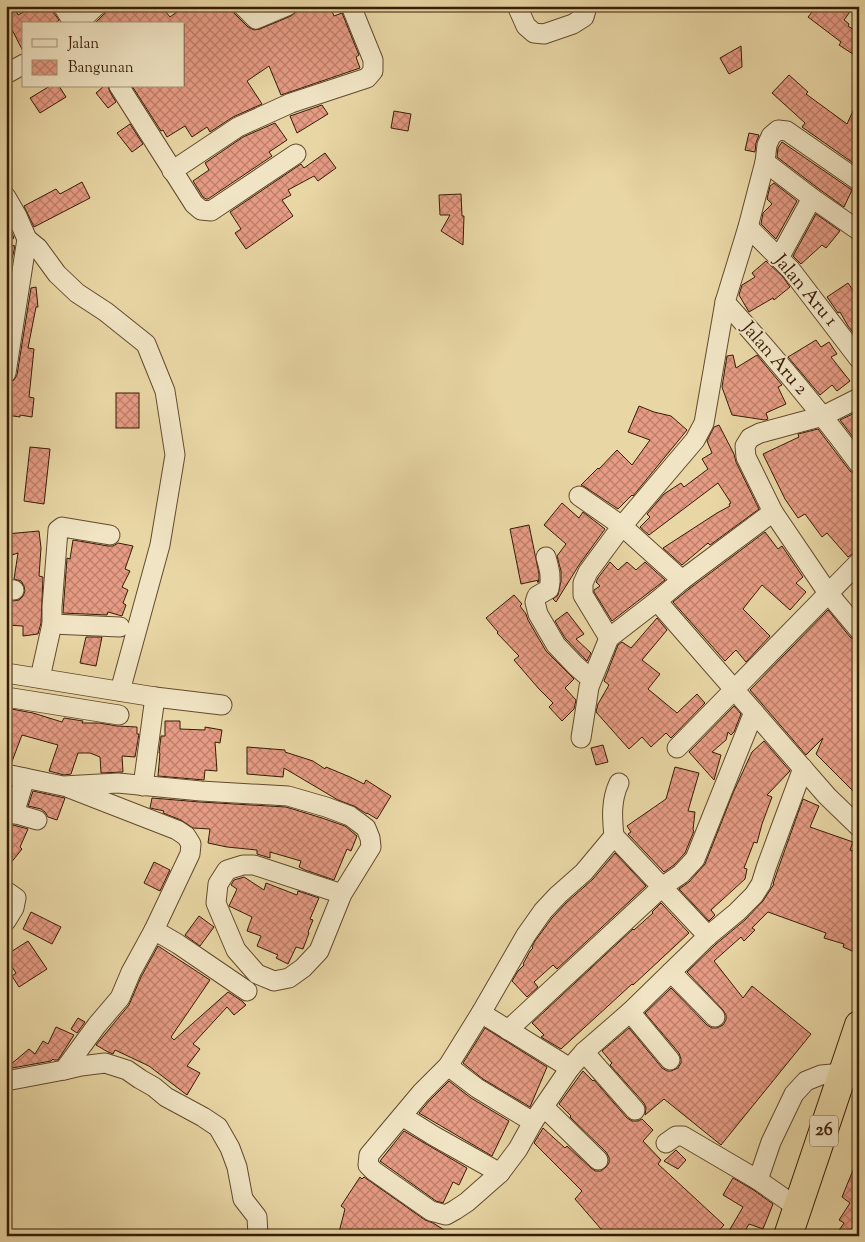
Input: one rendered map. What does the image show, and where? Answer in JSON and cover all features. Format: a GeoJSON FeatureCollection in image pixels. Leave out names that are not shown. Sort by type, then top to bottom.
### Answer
{"type":"FeatureCollection","features":[{"type":"Feature","properties":{"kind":"highway","name":"26"},"geometry":{"type":"LineString","coordinates":[[789,1235],[859,1025]]}},
{"type":"Feature","properties":{"kind":"street"},"geometry":{"type":"LineString","coordinates":[[63,6],[75,22]]}},
{"type":"Feature","properties":{"kind":"street"},"geometry":{"type":"LineString","coordinates":[[78,22],[96,6]]}},
{"type":"Feature","properties":{"kind":"street"},"geometry":{"type":"LineString","coordinates":[[243,6],[256,19],[287,6]]}},
{"type":"Feature","properties":{"kind":"street"},"geometry":{"type":"LineString","coordinates":[[172,171],[238,127],[291,103],[367,78],[373,71],[373,60],[351,6]]}},
{"type":"Feature","properties":{"kind":"street"},"geometry":{"type":"LineString","coordinates":[[517,6],[526,26],[534,33],[544,34],[584,18],[586,6]]}},
{"type":"Feature","properties":{"kind":"street"},"geometry":{"type":"LineString","coordinates":[[6,74],[22,65]]}},
{"type":"Feature","properties":{"kind":"street"},"geometry":{"type":"LineString","coordinates":[[120,88],[172,171],[194,204],[201,210],[211,211],[296,154]]}},
{"type":"Feature","properties":{"kind":"street"},"geometry":{"type":"LineString","coordinates":[[609,638],[583,595],[584,583],[588,572],[622,526],[695,440],[704,423],[725,302],[748,227],[766,162],[767,146],[771,136],[778,130],[787,131],[859,181]]}},
{"type":"Feature","properties":{"kind":"street"},"geometry":{"type":"LineString","coordinates":[[766,162],[812,198],[858,230]]}},
{"type":"Feature","properties":{"kind":"street"},"geometry":{"type":"LineString","coordinates":[[6,198],[17,216],[27,239],[38,248],[57,274],[77,293],[106,312],[146,344],[165,391],[175,456],[160,545],[120,691]]}},
{"type":"Feature","properties":{"kind":"street"},"geometry":{"type":"LineString","coordinates":[[779,258],[812,198]]}},
{"type":"Feature","properties":{"kind":"street","name":"Jalan Aru 1"},"geometry":{"type":"LineString","coordinates":[[748,227],[791,270],[859,359]]}},
{"type":"Feature","properties":{"kind":"street"},"geometry":{"type":"LineString","coordinates":[[6,374],[27,239]]}},
{"type":"Feature","properties":{"kind":"street","name":"Jalan Aru 2"},"geometry":{"type":"LineString","coordinates":[[725,302],[823,416],[859,464]]}},
{"type":"Feature","properties":{"kind":"street"},"geometry":{"type":"LineString","coordinates":[[859,398],[823,416],[760,433],[750,438],[745,446],[746,457],[774,512],[828,594],[859,630]]}},
{"type":"Feature","properties":{"kind":"street"},"geometry":{"type":"LineString","coordinates":[[580,496],[622,526],[682,580]]}},
{"type":"Feature","properties":{"kind":"street"},"geometry":{"type":"LineString","coordinates":[[581,738],[591,678],[609,638],[682,580],[774,512]]}},
{"type":"Feature","properties":{"kind":"street"},"geometry":{"type":"LineString","coordinates":[[40,678],[52,624],[58,530],[62,527],[110,535]]}},
{"type":"Feature","properties":{"kind":"street"},"geometry":{"type":"LineString","coordinates":[[546,557],[551,580],[549,588],[537,596],[535,602],[538,614],[556,645],[576,666],[591,678]]}},
{"type":"Feature","properties":{"kind":"street"},"geometry":{"type":"LineString","coordinates":[[677,748],[859,562]]}},
{"type":"Feature","properties":{"kind":"street"},"geometry":{"type":"LineString","coordinates":[[657,601],[827,796],[859,827]]}},
{"type":"Feature","properties":{"kind":"street"},"geometry":{"type":"LineString","coordinates":[[52,624],[120,627]]}},
{"type":"Feature","properties":{"kind":"street"},"geometry":{"type":"LineString","coordinates":[[6,672],[156,697],[222,704]]}},
{"type":"Feature","properties":{"kind":"street"},"geometry":{"type":"LineString","coordinates":[[6,697],[119,715]]}},
{"type":"Feature","properties":{"kind":"street"},"geometry":{"type":"LineString","coordinates":[[143,786],[156,697]]}},
{"type":"Feature","properties":{"kind":"street"},"geometry":{"type":"LineString","coordinates":[[508,1030],[662,887],[681,874],[695,859],[754,712]]}},
{"type":"Feature","properties":{"kind":"street"},"geometry":{"type":"LineString","coordinates":[[614,836],[584,872],[543,911],[526,935],[482,1013],[448,1066],[421,1093],[369,1155],[368,1165],[374,1171],[431,1211],[446,1215],[467,1202],[500,1173],[518,1149],[533,1122],[570,1068],[584,1052],[630,1012],[708,936],[754,896],[761,884],[803,768]]}},
{"type":"Feature","properties":{"kind":"street"},"geometry":{"type":"LineString","coordinates":[[6,774],[63,786],[177,830],[186,836],[191,844],[190,854],[120,998],[64,1070]]}},
{"type":"Feature","properties":{"kind":"street"},"geometry":{"type":"LineString","coordinates":[[25,778],[10,812],[37,820]]}},
{"type":"Feature","properties":{"kind":"street"},"geometry":{"type":"LineString","coordinates":[[63,786],[118,783],[201,791],[288,796],[350,816],[366,828],[371,848],[342,894],[319,951],[304,968],[289,978],[274,981],[257,974],[236,950],[216,903],[218,884],[227,870],[242,865],[254,866],[342,894]]}},
{"type":"Feature","properties":{"kind":"street"},"geometry":{"type":"LineString","coordinates":[[619,783],[614,792],[612,817],[614,836],[708,936]]}},
{"type":"Feature","properties":{"kind":"street"},"geometry":{"type":"LineString","coordinates":[[6,891],[16,898],[14,908],[6,921]]}},
{"type":"Feature","properties":{"kind":"street"},"geometry":{"type":"LineString","coordinates":[[154,930],[247,991]]}},
{"type":"Feature","properties":{"kind":"street"},"geometry":{"type":"LineString","coordinates":[[670,972],[715,1017]]}},
{"type":"Feature","properties":{"kind":"street"},"geometry":{"type":"LineString","coordinates":[[630,1012],[670,1060]]}},
{"type":"Feature","properties":{"kind":"street"},"geometry":{"type":"LineString","coordinates":[[482,1013],[570,1068]]}},
{"type":"Feature","properties":{"kind":"street"},"geometry":{"type":"LineString","coordinates":[[584,1052],[635,1110]]}},
{"type":"Feature","properties":{"kind":"street"},"geometry":{"type":"LineString","coordinates":[[6,1081],[105,1063],[127,1070],[166,1097],[218,1127],[237,1167],[243,1199],[258,1217],[258,1236]]}},
{"type":"Feature","properties":{"kind":"street"},"geometry":{"type":"LineString","coordinates":[[448,1066],[477,1088],[533,1122]]}},
{"type":"Feature","properties":{"kind":"street"},"geometry":{"type":"LineString","coordinates":[[758,1180],[771,1142],[794,1094],[806,1081],[821,1075],[843,1073]]}},
{"type":"Feature","properties":{"kind":"street"},"geometry":{"type":"LineString","coordinates":[[544,1107],[598,1160]]}},
{"type":"Feature","properties":{"kind":"street"},"geometry":{"type":"LineString","coordinates":[[402,1116],[500,1173]]}},
{"type":"Feature","properties":{"kind":"street"},"geometry":{"type":"LineString","coordinates":[[666,1143],[676,1136],[683,1136],[758,1180],[798,1208]]}},
{"type":"Feature","properties":{"kind":"building"},"geometry":{"type":"Polygon","coordinates":[[[6,6],[14,6],[18,15],[34,6],[52,6],[53,12],[59,20],[56,22],[22,22],[22,49],[9,24],[6,24],[8,21],[6,18],[6,6]]]}},
{"type":"Feature","properties":{"kind":"building"},"geometry":{"type":"Polygon","coordinates":[[[107,6],[161,6],[170,17],[185,6],[232,6],[235,14],[248,27],[254,30],[291,16],[296,12],[298,6],[330,6],[334,16],[342,13],[359,55],[356,57],[360,68],[281,95],[269,66],[247,81],[262,104],[233,117],[210,132],[207,127],[192,137],[185,126],[167,137],[163,130],[161,131],[133,88],[185,88],[185,22],[96,22],[107,10],[107,6]]]}},
{"type":"Feature","properties":{"kind":"building"},"geometry":{"type":"Polygon","coordinates":[[[817,6],[854,6],[844,20],[849,24],[848,26],[859,33],[859,58],[839,45],[841,42],[808,17],[817,6]]]}},
{"type":"Feature","properties":{"kind":"building"},"geometry":{"type":"Polygon","coordinates":[[[741,46],[742,67],[729,74],[720,58],[741,46]]]}},
{"type":"Feature","properties":{"kind":"building"},"geometry":{"type":"Polygon","coordinates":[[[789,75],[808,92],[806,94],[847,124],[859,98],[859,160],[856,165],[802,127],[805,123],[772,93],[789,75]]]}},
{"type":"Feature","properties":{"kind":"building"},"geometry":{"type":"Polygon","coordinates":[[[47,88],[60,88],[66,97],[40,113],[30,98],[47,88]]]}},
{"type":"Feature","properties":{"kind":"building"},"geometry":{"type":"Polygon","coordinates":[[[102,88],[109,88],[116,102],[108,108],[96,93],[102,88]]]}},
{"type":"Feature","properties":{"kind":"building"},"geometry":{"type":"Polygon","coordinates":[[[322,105],[328,114],[297,133],[290,116],[322,105]]]}},
{"type":"Feature","properties":{"kind":"building"},"geometry":{"type":"Polygon","coordinates":[[[394,111],[411,114],[408,131],[391,128],[394,111]]]}},
{"type":"Feature","properties":{"kind":"building"},"geometry":{"type":"Polygon","coordinates":[[[275,123],[287,140],[269,152],[272,156],[208,199],[203,197],[193,181],[209,170],[205,163],[243,137],[275,123]]]}},
{"type":"Feature","properties":{"kind":"building"},"geometry":{"type":"Polygon","coordinates":[[[130,124],[143,144],[132,152],[117,133],[130,124]]]}},
{"type":"Feature","properties":{"kind":"building"},"geometry":{"type":"Polygon","coordinates":[[[749,133],[759,135],[755,152],[745,150],[749,133]]]}},
{"type":"Feature","properties":{"kind":"building"},"geometry":{"type":"Polygon","coordinates":[[[782,142],[852,190],[844,207],[777,157],[778,148],[782,142]]]}},
{"type":"Feature","properties":{"kind":"building"},"geometry":{"type":"Polygon","coordinates":[[[325,153],[336,168],[318,181],[314,176],[288,190],[291,195],[282,200],[293,216],[246,249],[235,233],[241,229],[230,212],[301,164],[304,168],[325,153]]]}},
{"type":"Feature","properties":{"kind":"building"},"geometry":{"type":"Polygon","coordinates":[[[82,182],[90,198],[34,227],[24,206],[56,189],[60,194],[82,182]]]}},
{"type":"Feature","properties":{"kind":"building"},"geometry":{"type":"Polygon","coordinates":[[[774,183],[797,201],[776,239],[761,224],[763,213],[772,204],[767,199],[770,186],[774,183]]]}},
{"type":"Feature","properties":{"kind":"building"},"geometry":{"type":"Polygon","coordinates":[[[461,194],[462,216],[464,216],[463,245],[441,231],[450,215],[440,215],[439,195],[461,194]]]}},
{"type":"Feature","properties":{"kind":"building"},"geometry":{"type":"Polygon","coordinates":[[[816,214],[840,231],[826,248],[822,245],[801,264],[793,256],[816,214]]]}},
{"type":"Feature","properties":{"kind":"building"},"geometry":{"type":"Polygon","coordinates":[[[6,220],[14,238],[6,242],[6,220]]]}},
{"type":"Feature","properties":{"kind":"building"},"geometry":{"type":"Polygon","coordinates":[[[6,244],[15,246],[12,259],[6,257],[6,244]]]}},
{"type":"Feature","properties":{"kind":"building"},"geometry":{"type":"Polygon","coordinates":[[[766,261],[783,277],[790,287],[774,300],[773,298],[749,312],[739,295],[742,285],[755,277],[752,273],[766,261]]]}},
{"type":"Feature","properties":{"kind":"building"},"geometry":{"type":"Polygon","coordinates":[[[848,283],[859,299],[859,340],[827,297],[848,283]]]}},
{"type":"Feature","properties":{"kind":"building"},"geometry":{"type":"Polygon","coordinates":[[[36,287],[38,307],[36,307],[28,348],[34,349],[29,397],[34,398],[32,417],[6,415],[8,391],[6,389],[8,384],[17,375],[31,288],[36,287]]]}},
{"type":"Feature","properties":{"kind":"building"},"geometry":{"type":"Polygon","coordinates":[[[816,340],[821,347],[829,342],[837,354],[831,357],[850,381],[837,391],[832,385],[820,395],[788,357],[816,340]]]}},
{"type":"Feature","properties":{"kind":"building"},"geometry":{"type":"Polygon","coordinates":[[[733,355],[736,368],[757,355],[782,385],[778,387],[786,404],[766,413],[768,419],[732,415],[722,387],[727,356],[733,355]]]}},
{"type":"Feature","properties":{"kind":"building"},"geometry":{"type":"Polygon","coordinates":[[[116,393],[139,393],[139,428],[116,428],[116,393]]]}},
{"type":"Feature","properties":{"kind":"building"},"geometry":{"type":"Polygon","coordinates":[[[639,406],[671,416],[687,430],[633,496],[618,509],[581,485],[617,450],[632,465],[650,440],[628,432],[639,406]]]}},
{"type":"Feature","properties":{"kind":"building"},"geometry":{"type":"Polygon","coordinates":[[[859,411],[859,434],[853,437],[840,420],[859,411]]]}},
{"type":"Feature","properties":{"kind":"building"},"geometry":{"type":"Polygon","coordinates":[[[719,425],[759,509],[710,545],[708,543],[682,565],[663,548],[730,506],[729,504],[731,503],[718,483],[649,535],[640,527],[650,517],[647,514],[664,494],[681,483],[684,487],[708,469],[702,459],[712,453],[707,441],[714,427],[719,425]]]}},
{"type":"Feature","properties":{"kind":"building"},"geometry":{"type":"Polygon","coordinates":[[[818,429],[850,471],[859,475],[859,551],[848,557],[827,533],[822,537],[805,514],[798,518],[785,499],[763,454],[799,437],[798,434],[818,429]]]}},
{"type":"Feature","properties":{"kind":"building"},"geometry":{"type":"Polygon","coordinates":[[[30,447],[50,449],[44,504],[24,501],[30,447]]]}},
{"type":"Feature","properties":{"kind":"building"},"geometry":{"type":"Polygon","coordinates":[[[562,503],[579,518],[583,512],[605,529],[579,565],[556,602],[553,599],[558,595],[561,581],[561,571],[557,556],[566,544],[544,525],[562,503]]]}},
{"type":"Feature","properties":{"kind":"building"},"geometry":{"type":"Polygon","coordinates":[[[529,525],[539,580],[521,584],[510,529],[529,525]]]}},
{"type":"Feature","properties":{"kind":"building"},"geometry":{"type":"Polygon","coordinates":[[[39,531],[41,548],[39,576],[43,577],[41,623],[38,634],[23,636],[23,626],[6,625],[6,600],[19,600],[25,591],[21,581],[14,579],[18,553],[6,557],[6,534],[39,531]]]}},
{"type":"Feature","properties":{"kind":"building"},"geometry":{"type":"Polygon","coordinates":[[[765,532],[778,549],[782,546],[803,577],[796,583],[806,592],[790,610],[762,585],[743,609],[770,636],[746,662],[736,650],[725,661],[673,602],[765,532]]]}},
{"type":"Feature","properties":{"kind":"building"},"geometry":{"type":"Polygon","coordinates":[[[73,540],[108,546],[118,543],[133,546],[125,569],[130,571],[122,587],[128,590],[123,603],[126,605],[122,616],[108,612],[107,615],[63,613],[67,558],[70,559],[73,540]]]}},
{"type":"Feature","properties":{"kind":"building"},"geometry":{"type":"Polygon","coordinates":[[[610,562],[618,570],[627,562],[636,570],[645,562],[665,580],[612,621],[594,592],[600,586],[596,582],[598,578],[610,562]]]}},
{"type":"Feature","properties":{"kind":"building"},"geometry":{"type":"Polygon","coordinates":[[[514,595],[522,604],[520,606],[546,651],[574,679],[565,688],[576,700],[574,709],[562,721],[549,707],[553,703],[514,660],[519,656],[497,633],[486,618],[514,595]]]}},
{"type":"Feature","properties":{"kind":"building"},"geometry":{"type":"Polygon","coordinates":[[[828,610],[850,637],[859,641],[859,797],[816,754],[823,738],[806,755],[750,690],[828,610]]]}},
{"type":"Feature","properties":{"kind":"building"},"geometry":{"type":"Polygon","coordinates":[[[567,612],[584,634],[576,639],[591,653],[587,661],[565,638],[555,621],[567,612]]]}},
{"type":"Feature","properties":{"kind":"building"},"geometry":{"type":"Polygon","coordinates":[[[657,618],[667,630],[642,660],[660,674],[648,689],[677,713],[697,694],[705,703],[671,738],[666,733],[651,747],[642,737],[629,749],[596,712],[598,704],[609,685],[604,681],[618,645],[622,642],[631,648],[657,618]]]}},
{"type":"Feature","properties":{"kind":"building"},"geometry":{"type":"Polygon","coordinates":[[[86,637],[102,637],[96,666],[80,663],[86,637]]]}},
{"type":"Feature","properties":{"kind":"building"},"geometry":{"type":"Polygon","coordinates":[[[734,706],[741,714],[734,732],[731,735],[728,732],[726,740],[712,752],[721,755],[714,780],[689,752],[734,706]]]}},
{"type":"Feature","properties":{"kind":"building"},"geometry":{"type":"Polygon","coordinates":[[[6,708],[33,713],[62,722],[64,718],[83,721],[82,723],[137,727],[137,734],[139,734],[135,757],[122,756],[123,772],[101,773],[100,757],[90,753],[78,753],[71,774],[64,775],[49,771],[58,745],[22,735],[11,764],[6,763],[6,708]]]}},
{"type":"Feature","properties":{"kind":"building"},"geometry":{"type":"Polygon","coordinates":[[[165,721],[180,721],[180,729],[205,730],[205,727],[222,730],[220,743],[215,742],[217,771],[205,770],[204,780],[158,776],[161,736],[165,736],[165,721]]]}},
{"type":"Feature","properties":{"kind":"building"},"geometry":{"type":"Polygon","coordinates":[[[764,741],[790,771],[767,795],[772,797],[757,843],[754,842],[744,868],[747,869],[745,879],[711,910],[715,915],[709,921],[679,889],[689,882],[705,864],[733,793],[752,752],[764,741]]]}},
{"type":"Feature","properties":{"kind":"building"},"geometry":{"type":"Polygon","coordinates":[[[603,745],[608,762],[596,765],[591,748],[603,745]]]}},
{"type":"Feature","properties":{"kind":"building"},"geometry":{"type":"Polygon","coordinates":[[[247,747],[285,750],[285,752],[313,761],[325,769],[326,767],[364,784],[366,780],[391,796],[377,819],[354,806],[338,800],[284,768],[283,777],[247,774],[247,747]]]}},
{"type":"Feature","properties":{"kind":"building"},"geometry":{"type":"Polygon","coordinates":[[[675,767],[699,773],[688,811],[695,812],[694,831],[685,853],[674,865],[664,872],[628,834],[631,832],[627,826],[666,799],[675,767]]]}},
{"type":"Feature","properties":{"kind":"building"},"geometry":{"type":"Polygon","coordinates":[[[33,791],[65,798],[57,820],[48,817],[41,809],[28,806],[33,791]]]}},
{"type":"Feature","properties":{"kind":"building"},"geometry":{"type":"Polygon","coordinates":[[[152,798],[286,807],[345,826],[357,836],[351,851],[347,849],[334,880],[299,867],[301,861],[270,852],[270,858],[257,854],[257,850],[208,843],[210,829],[193,828],[181,820],[163,813],[164,811],[150,808],[152,798]]]}},
{"type":"Feature","properties":{"kind":"building"},"geometry":{"type":"Polygon","coordinates":[[[803,799],[819,806],[810,827],[853,842],[850,850],[859,853],[859,954],[843,947],[844,944],[824,938],[826,933],[768,912],[752,928],[755,930],[744,941],[741,937],[714,961],[743,998],[752,986],[811,1034],[721,1145],[664,1099],[645,1115],[646,1108],[644,1103],[610,1065],[612,1063],[602,1051],[629,1028],[662,1068],[671,1071],[678,1068],[681,1063],[679,1053],[645,1013],[671,988],[707,1025],[717,1028],[723,1025],[726,1015],[723,1010],[687,972],[745,920],[763,901],[774,884],[803,799]]]}},
{"type":"Feature","properties":{"kind":"building"},"geometry":{"type":"Polygon","coordinates":[[[6,823],[28,829],[20,847],[22,849],[6,869],[6,823]]]}},
{"type":"Feature","properties":{"kind":"building"},"geometry":{"type":"Polygon","coordinates":[[[615,853],[646,886],[557,969],[553,965],[534,982],[538,987],[527,997],[512,981],[524,965],[535,941],[552,918],[593,879],[615,853]]]}},
{"type":"Feature","properties":{"kind":"building"},"geometry":{"type":"Polygon","coordinates":[[[154,862],[170,870],[160,891],[144,883],[154,862]]]}},
{"type":"Feature","properties":{"kind":"building"},"geometry":{"type":"Polygon","coordinates":[[[244,877],[264,890],[266,883],[297,895],[298,891],[319,898],[310,919],[313,920],[303,949],[296,947],[288,964],[276,958],[278,955],[257,946],[261,936],[247,931],[252,917],[229,906],[237,889],[231,885],[234,880],[244,877]]]}},
{"type":"Feature","properties":{"kind":"building"},"geometry":{"type":"Polygon","coordinates":[[[661,903],[689,933],[561,1049],[541,1037],[544,1035],[532,1023],[633,929],[653,913],[661,903]]]}},
{"type":"Feature","properties":{"kind":"building"},"geometry":{"type":"Polygon","coordinates":[[[31,912],[61,927],[52,944],[23,929],[31,912]]]}},
{"type":"Feature","properties":{"kind":"building"},"geometry":{"type":"Polygon","coordinates":[[[199,916],[214,927],[200,946],[185,935],[199,916]]]}},
{"type":"Feature","properties":{"kind":"building"},"geometry":{"type":"Polygon","coordinates":[[[28,941],[47,969],[19,987],[12,976],[16,973],[6,955],[28,941]]]}},
{"type":"Feature","properties":{"kind":"building"},"geometry":{"type":"Polygon","coordinates":[[[158,946],[210,980],[171,1037],[174,1040],[228,992],[246,1005],[234,1015],[227,1007],[193,1044],[200,1049],[187,1066],[200,1073],[187,1095],[149,1066],[115,1050],[113,1054],[96,1045],[129,1005],[141,977],[158,946]]]}},
{"type":"Feature","properties":{"kind":"building"},"geometry":{"type":"Polygon","coordinates":[[[78,1018],[85,1022],[77,1033],[71,1029],[78,1018]]]}},
{"type":"Feature","properties":{"kind":"building"},"geometry":{"type":"Polygon","coordinates":[[[56,1027],[74,1035],[58,1060],[53,1059],[51,1061],[12,1068],[10,1065],[29,1049],[35,1054],[43,1041],[48,1044],[56,1027]]]}},
{"type":"Feature","properties":{"kind":"building"},"geometry":{"type":"Polygon","coordinates":[[[485,1028],[547,1067],[530,1107],[483,1079],[463,1063],[485,1028]]]}},
{"type":"Feature","properties":{"kind":"building"},"geometry":{"type":"Polygon","coordinates":[[[583,1071],[594,1080],[627,1118],[632,1121],[642,1119],[653,1130],[643,1141],[661,1160],[658,1164],[724,1225],[714,1236],[607,1236],[575,1199],[582,1191],[534,1143],[543,1128],[595,1171],[601,1171],[609,1163],[609,1157],[606,1152],[559,1104],[583,1071]]]}},
{"type":"Feature","properties":{"kind":"building"},"geometry":{"type":"Polygon","coordinates":[[[449,1081],[471,1098],[509,1121],[492,1156],[419,1113],[449,1081]]]}},
{"type":"Feature","properties":{"kind":"building"},"geometry":{"type":"Polygon","coordinates":[[[404,1131],[467,1168],[459,1185],[453,1182],[443,1203],[436,1201],[380,1161],[404,1131]]]}},
{"type":"Feature","properties":{"kind":"building"},"geometry":{"type":"Polygon","coordinates":[[[676,1150],[686,1160],[678,1169],[664,1161],[676,1150]]]}},
{"type":"Feature","properties":{"kind":"building"},"geometry":{"type":"Polygon","coordinates":[[[858,1158],[859,1236],[835,1236],[844,1223],[839,1220],[850,1203],[842,1197],[858,1158]]]}},
{"type":"Feature","properties":{"kind":"building"},"geometry":{"type":"Polygon","coordinates":[[[360,1177],[362,1179],[364,1177],[425,1220],[454,1236],[338,1236],[345,1209],[341,1206],[360,1177]]]}},
{"type":"Feature","properties":{"kind":"building"},"geometry":{"type":"Polygon","coordinates":[[[733,1178],[773,1204],[763,1229],[749,1224],[742,1236],[726,1236],[743,1207],[723,1195],[733,1178]]]}}]}
